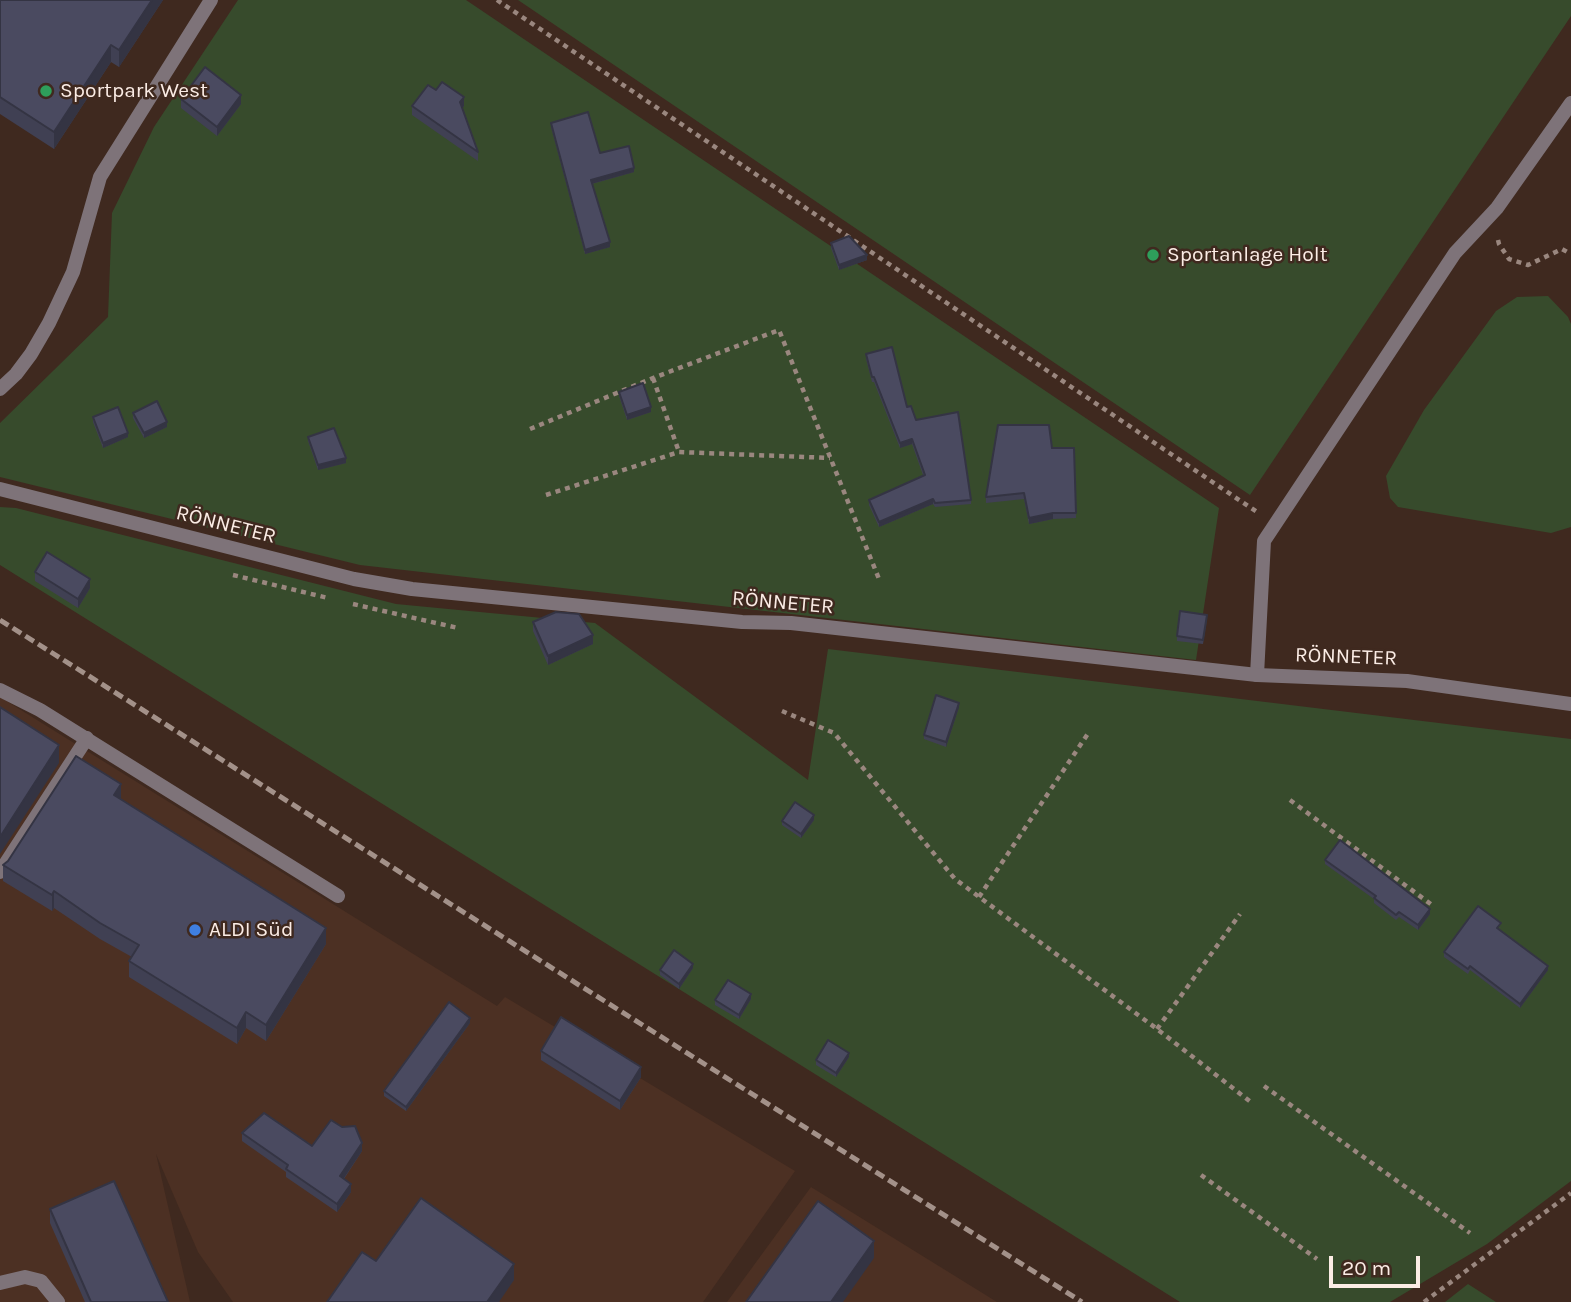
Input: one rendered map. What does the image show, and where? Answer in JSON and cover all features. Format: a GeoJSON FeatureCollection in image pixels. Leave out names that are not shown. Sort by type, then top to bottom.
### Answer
{"type":"FeatureCollection","features":[{"type":"Feature","properties":{"kind":"street"},"geometry":{"type":"LineString","coordinates":[[0,389],[31,354],[49,323],[73,272],[100,177],[211,0]]}},
{"type":"Feature","properties":{"kind":"street"},"geometry":{"type":"LineString","coordinates":[[1257,675],[1264,541],[1455,254],[1497,208],[1571,103]]}},
{"type":"Feature","properties":{"kind":"street","name":"RÖNNETER"},"geometry":{"type":"LineString","coordinates":[[0,489],[354,579],[412,589],[741,622],[804,625],[1257,675],[1407,681],[1571,704]]}},
{"type":"Feature","properties":{"kind":"street"},"geometry":{"type":"LineString","coordinates":[[0,690],[87,738],[338,895]]}},
{"type":"Feature","properties":{"kind":"street"},"geometry":{"type":"LineString","coordinates":[[0,872],[87,738]]}},
{"type":"Feature","properties":{"kind":"street"},"geometry":{"type":"LineString","coordinates":[[0,1283],[25,1277],[41,1281],[58,1302]]}},
{"type":"Feature","properties":{"kind":"path"},"geometry":{"type":"LineString","coordinates":[[497,0],[1275,525]]}},
{"type":"Feature","properties":{"kind":"path"},"geometry":{"type":"LineString","coordinates":[[1497,208],[1499,244],[1509,258],[1528,265],[1562,249],[1571,254]]}},
{"type":"Feature","properties":{"kind":"path"},"geometry":{"type":"LineString","coordinates":[[530,429],[779,330],[879,579]]}},
{"type":"Feature","properties":{"kind":"path"},"geometry":{"type":"LineString","coordinates":[[653,378],[679,452]]}},
{"type":"Feature","properties":{"kind":"path"},"geometry":{"type":"LineString","coordinates":[[546,495],[679,452],[830,458]]}},
{"type":"Feature","properties":{"kind":"path"},"geometry":{"type":"LineString","coordinates":[[782,711],[834,733],[955,879],[1252,1103]]}},
{"type":"Feature","properties":{"kind":"path"},"geometry":{"type":"LineString","coordinates":[[979,897],[1089,732]]}},
{"type":"Feature","properties":{"kind":"path"},"geometry":{"type":"LineString","coordinates":[[1290,800],[1432,905]]}},
{"type":"Feature","properties":{"kind":"path"},"geometry":{"type":"LineString","coordinates":[[1157,1029],[1240,914]]}},
{"type":"Feature","properties":{"kind":"path"},"geometry":{"type":"LineString","coordinates":[[1264,1086],[1470,1233]]}},
{"type":"Feature","properties":{"kind":"path"},"geometry":{"type":"LineString","coordinates":[[1201,1175],[1317,1259]]}},
{"type":"Feature","properties":{"kind":"path"},"geometry":{"type":"LineString","coordinates":[[1424,1302],[1571,1193]]}},
{"type":"Feature","properties":{"kind":"shaded area"},"geometry":{"type":"Polygon","coordinates":[[[0,697],[497,1006],[505,997],[795,1171],[703,1302],[233,1302],[198,1252],[156,1154],[190,1302],[0,1302],[0,697]]]}},
{"type":"Feature","properties":{"kind":"shaded area"},"geometry":{"type":"Polygon","coordinates":[[[811,1187],[997,1302],[727,1302],[811,1187]]]}},
{"type":"Feature","properties":{"kind":"green space"},"geometry":{"type":"Polygon","coordinates":[[[238,0],[466,0],[1219,508],[1196,660],[360,565],[0,477],[0,423],[108,317],[112,213],[154,127],[238,0]]]}},
{"type":"Feature","properties":{"kind":"green space","name":"Sportanlage Holt"},"geometry":{"type":"Polygon","coordinates":[[[518,0],[1571,0],[1571,16],[1250,495],[518,0]]]}},
{"type":"Feature","properties":{"kind":"green space"},"geometry":{"type":"Polygon","coordinates":[[[1548,296],[1568,317],[1571,324],[1571,527],[1551,533],[1398,507],[1390,498],[1386,476],[1424,410],[1496,311],[1517,297],[1548,296]]]}},
{"type":"Feature","properties":{"kind":"green space"},"geometry":{"type":"Polygon","coordinates":[[[0,507],[16,508],[396,604],[595,623],[808,780],[828,649],[1571,739],[1571,1181],[1487,1244],[1390,1302],[1180,1302],[0,565],[0,507]]]}},
{"type":"Feature","properties":{"kind":"green space"},"geometry":{"type":"Polygon","coordinates":[[[1468,1284],[1496,1302],[1445,1302],[1468,1284]]]}},
{"type":"Feature","properties":{"kind":"building","name":"Sportpark West"},"geometry":{"type":"Polygon","coordinates":[[[0,0],[152,0],[119,50],[111,45],[54,132],[0,97],[0,0]]]}},
{"type":"Feature","properties":{"kind":"building"},"geometry":{"type":"Polygon","coordinates":[[[205,67],[241,95],[217,127],[181,99],[205,67]]]}},
{"type":"Feature","properties":{"kind":"building"},"geometry":{"type":"Polygon","coordinates":[[[442,82],[464,97],[460,102],[478,152],[412,106],[428,85],[436,90],[442,82]]]}},
{"type":"Feature","properties":{"kind":"building"},"geometry":{"type":"Polygon","coordinates":[[[588,112],[600,153],[629,146],[634,168],[591,180],[610,242],[585,250],[551,123],[588,112]]]}},
{"type":"Feature","properties":{"kind":"building"},"geometry":{"type":"Polygon","coordinates":[[[849,236],[867,255],[839,265],[831,243],[849,236]]]}},
{"type":"Feature","properties":{"kind":"building"},"geometry":{"type":"Polygon","coordinates":[[[892,347],[907,407],[911,406],[916,420],[958,412],[971,500],[935,503],[933,499],[879,522],[869,500],[925,475],[912,439],[900,443],[872,377],[866,354],[892,347]]]}},
{"type":"Feature","properties":{"kind":"building"},"geometry":{"type":"Polygon","coordinates":[[[643,383],[651,407],[627,415],[619,392],[643,383]]]}},
{"type":"Feature","properties":{"kind":"building"},"geometry":{"type":"Polygon","coordinates":[[[157,401],[167,422],[144,433],[133,413],[157,401]]]}},
{"type":"Feature","properties":{"kind":"building"},"geometry":{"type":"Polygon","coordinates":[[[118,407],[128,433],[103,443],[93,417],[118,407]]]}},
{"type":"Feature","properties":{"kind":"building"},"geometry":{"type":"Polygon","coordinates":[[[998,425],[1049,425],[1052,448],[1074,448],[1076,513],[1053,513],[1029,518],[1024,493],[986,497],[998,425]]]}},
{"type":"Feature","properties":{"kind":"building"},"geometry":{"type":"Polygon","coordinates":[[[334,428],[346,458],[318,465],[308,437],[334,428]]]}},
{"type":"Feature","properties":{"kind":"building"},"geometry":{"type":"Polygon","coordinates":[[[47,552],[90,579],[78,599],[35,572],[47,552]]]}},
{"type":"Feature","properties":{"kind":"building"},"geometry":{"type":"Polygon","coordinates":[[[1180,611],[1207,615],[1203,640],[1177,636],[1180,611]]]}},
{"type":"Feature","properties":{"kind":"building"},"geometry":{"type":"Polygon","coordinates":[[[556,612],[579,614],[593,635],[548,656],[533,622],[556,612]]]}},
{"type":"Feature","properties":{"kind":"building"},"geometry":{"type":"Polygon","coordinates":[[[936,695],[959,703],[946,742],[924,735],[936,695]]]}},
{"type":"Feature","properties":{"kind":"building"},"geometry":{"type":"Polygon","coordinates":[[[0,707],[59,745],[0,837],[0,707]]]}},
{"type":"Feature","properties":{"kind":"building","name":"ALDI Süd"},"geometry":{"type":"Polygon","coordinates":[[[76,756],[121,784],[114,795],[326,928],[266,1025],[246,1012],[237,1028],[129,961],[139,945],[100,923],[54,891],[52,895],[3,865],[76,756]]]}},
{"type":"Feature","properties":{"kind":"building"},"geometry":{"type":"Polygon","coordinates":[[[795,802],[814,815],[801,834],[782,821],[795,802]]]}},
{"type":"Feature","properties":{"kind":"building"},"geometry":{"type":"Polygon","coordinates":[[[1340,840],[1430,909],[1418,925],[1399,912],[1396,915],[1374,898],[1376,896],[1325,860],[1340,840]]]}},
{"type":"Feature","properties":{"kind":"building"},"geometry":{"type":"Polygon","coordinates":[[[1478,906],[1501,923],[1497,928],[1548,966],[1520,1004],[1470,966],[1468,969],[1444,952],[1478,906]]]}},
{"type":"Feature","properties":{"kind":"building"},"geometry":{"type":"Polygon","coordinates":[[[674,950],[693,964],[679,984],[660,970],[674,950]]]}},
{"type":"Feature","properties":{"kind":"building"},"geometry":{"type":"Polygon","coordinates":[[[728,980],[751,994],[739,1015],[715,1000],[728,980]]]}},
{"type":"Feature","properties":{"kind":"building"},"geometry":{"type":"Polygon","coordinates":[[[449,1002],[470,1018],[406,1107],[384,1091],[449,1002]]]}},
{"type":"Feature","properties":{"kind":"building"},"geometry":{"type":"Polygon","coordinates":[[[561,1017],[641,1067],[620,1101],[541,1051],[561,1017]]]}},
{"type":"Feature","properties":{"kind":"building"},"geometry":{"type":"Polygon","coordinates":[[[828,1040],[849,1053],[836,1073],[816,1060],[828,1040]]]}},
{"type":"Feature","properties":{"kind":"building"},"geometry":{"type":"Polygon","coordinates":[[[264,1113],[312,1146],[331,1120],[342,1127],[355,1126],[362,1143],[340,1176],[351,1184],[337,1204],[286,1169],[288,1165],[242,1133],[264,1113]]]}},
{"type":"Feature","properties":{"kind":"building"},"geometry":{"type":"Polygon","coordinates":[[[114,1181],[168,1302],[91,1302],[50,1209],[114,1181]]]}},
{"type":"Feature","properties":{"kind":"building"},"geometry":{"type":"Polygon","coordinates":[[[421,1198],[514,1264],[487,1302],[327,1302],[362,1252],[376,1261],[421,1198]]]}},
{"type":"Feature","properties":{"kind":"building"},"geometry":{"type":"Polygon","coordinates":[[[818,1201],[874,1241],[831,1302],[746,1302],[818,1201]]]}},
{"type":"Feature","properties":{"kind":"railway"},"geometry":{"type":"LineString","coordinates":[[0,620],[1082,1302]]}},
{"type":"Feature","properties":{"kind":"place","name":"Sportpark West"},"geometry":{"type":"Point","coordinates":[46,91]}},
{"type":"Feature","properties":{"kind":"place","name":"Sportanlage Holt"},"geometry":{"type":"Point","coordinates":[1153,255]}},
{"type":"Feature","properties":{"kind":"place","name":"ALDI Süd"},"geometry":{"type":"Point","coordinates":[195,930]}}]}
